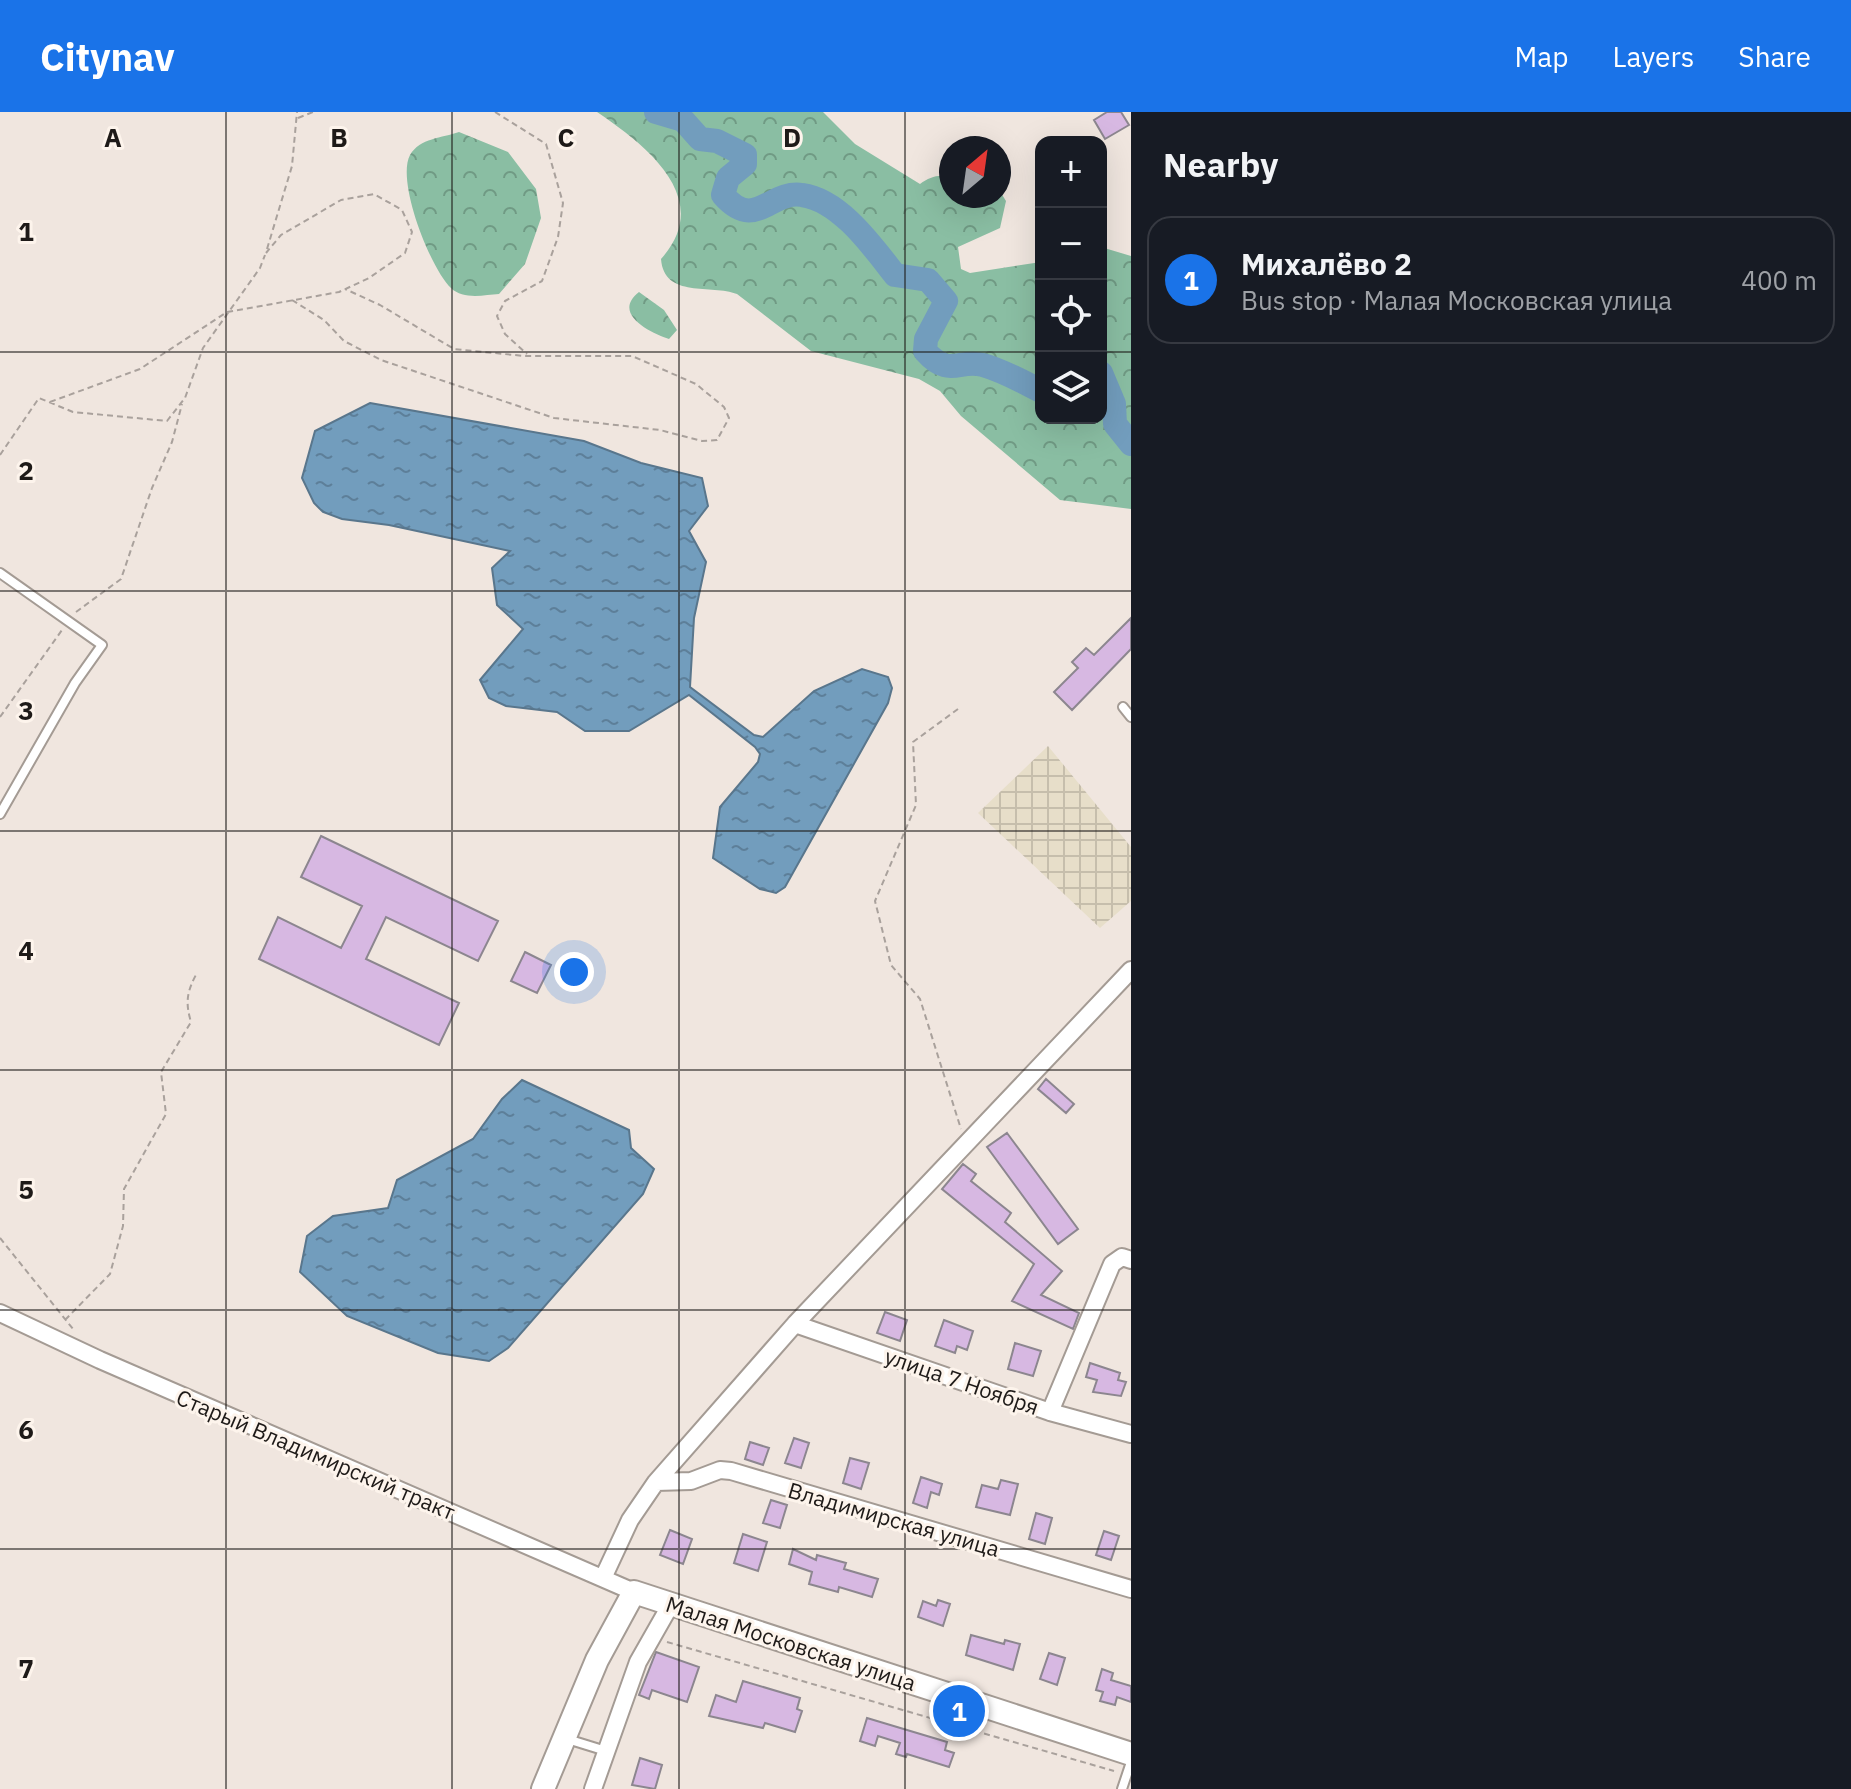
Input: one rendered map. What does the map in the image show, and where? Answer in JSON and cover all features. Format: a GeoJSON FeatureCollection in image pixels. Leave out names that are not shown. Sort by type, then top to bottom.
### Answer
{"type":"FeatureCollection","features":[{"type":"Feature","properties":{"kind":"main road","name":"Малая Московская улица"},"geometry":{"type":"LineString","coordinates":[[634,1592],[1129,1764]]}},
{"type":"Feature","properties":{"kind":"main road"},"geometry":{"type":"LineString","coordinates":[[543,1789],[614,1622],[634,1592]]}},
{"type":"Feature","properties":{"kind":"street"},"geometry":{"type":"LineString","coordinates":[[603,1578],[630,1520],[656,1482],[795,1324],[1131,970]]}},
{"type":"Feature","properties":{"kind":"street"},"geometry":{"type":"LineString","coordinates":[[1050,1412],[1112,1264],[1122,1257],[1131,1260]]}},
{"type":"Feature","properties":{"kind":"street","name":"Старый Владимирский тракт"},"geometry":{"type":"LineString","coordinates":[[0,1313],[114,1367],[634,1592]]}},
{"type":"Feature","properties":{"kind":"street","name":"улица 7 Ноября"},"geometry":{"type":"LineString","coordinates":[[795,1324],[1050,1412],[1131,1434]]}},
{"type":"Feature","properties":{"kind":"street","name":"Владимирская улица"},"geometry":{"type":"LineString","coordinates":[[656,1482],[691,1481],[720,1470],[731,1471],[1131,1589]]}},
{"type":"Feature","properties":{"kind":"street"},"geometry":{"type":"LineString","coordinates":[[593,1789],[650,1637],[671,1604]]}},
{"type":"Feature","properties":{"kind":"lane"},"geometry":{"type":"LineString","coordinates":[[0,573],[102,645],[75,683],[0,814]]}},
{"type":"Feature","properties":{"kind":"lane"},"geometry":{"type":"LineString","coordinates":[[1123,707],[1131,717]]}},
{"type":"Feature","properties":{"kind":"lane"},"geometry":{"type":"LineString","coordinates":[[563,1738],[606,1751]]}},
{"type":"Feature","properties":{"kind":"lane"},"geometry":{"type":"LineString","coordinates":[[1122,1789],[1131,1762]]}},
{"type":"Feature","properties":{"kind":"path"},"geometry":{"type":"LineString","coordinates":[[0,717],[79,608],[121,579],[203,348],[260,268],[266,253],[292,166],[297,112]]}},
{"type":"Feature","properties":{"kind":"path"},"geometry":{"type":"LineString","coordinates":[[297,118],[313,112]]}},
{"type":"Feature","properties":{"kind":"path"},"geometry":{"type":"LineString","coordinates":[[495,112],[546,144],[563,203],[558,237],[542,281],[505,301],[497,316],[505,334],[529,356]]}},
{"type":"Feature","properties":{"kind":"path"},"geometry":{"type":"LineString","coordinates":[[50,402],[140,369],[227,312],[345,289],[369,278],[405,253],[412,232],[402,210],[374,194],[341,200],[281,235],[266,253]]}},
{"type":"Feature","properties":{"kind":"path"},"geometry":{"type":"LineString","coordinates":[[292,300],[324,320],[344,341],[381,360],[554,418],[660,430],[702,441],[717,440],[729,418],[724,407],[696,384],[632,356],[529,356],[454,349],[380,305],[345,289]]}},
{"type":"Feature","properties":{"kind":"path"},"geometry":{"type":"LineString","coordinates":[[0,455],[39,398],[73,412],[167,421],[183,401]]}},
{"type":"Feature","properties":{"kind":"path"},"geometry":{"type":"LineString","coordinates":[[958,709],[913,742],[916,805],[875,901],[891,965],[920,999],[967,1145]]}},
{"type":"Feature","properties":{"kind":"path"},"geometry":{"type":"LineString","coordinates":[[65,1320],[110,1274],[123,1226],[124,1189],[166,1114],[161,1072],[191,1022],[186,1006],[188,989],[197,973]]}},
{"type":"Feature","properties":{"kind":"path"},"geometry":{"type":"LineString","coordinates":[[0,1238],[74,1330]]}},
{"type":"Feature","properties":{"kind":"path"},"geometry":{"type":"LineString","coordinates":[[650,1637],[1129,1764]]}},
{"type":"Feature","properties":{"kind":"shaded area"},"geometry":{"type":"Polygon","coordinates":[[[1048,746],[1131,847],[1131,901],[1100,928],[978,813],[1048,746]]]}},
{"type":"Feature","properties":{"kind":"green space"},"geometry":{"type":"Polygon","coordinates":[[[597,112],[823,112],[855,144],[920,184],[939,177],[939,208],[1004,208],[1000,228],[958,247],[961,269],[970,273],[1035,263],[1035,424],[1107,424],[1107,249],[1131,256],[1131,509],[1060,500],[961,416],[940,391],[919,379],[811,351],[737,294],[691,288],[671,280],[664,272],[661,259],[676,236],[681,215],[677,194],[667,175],[635,140],[597,112]]]}},
{"type":"Feature","properties":{"kind":"green space"},"geometry":{"type":"Polygon","coordinates":[[[459,132],[508,152],[536,189],[541,218],[525,264],[499,294],[468,295],[451,288],[425,244],[411,203],[407,167],[414,149],[425,142],[459,132]]]}},
{"type":"Feature","properties":{"kind":"green space"},"geometry":{"type":"Polygon","coordinates":[[[639,292],[664,310],[677,330],[669,339],[644,327],[631,315],[629,308],[639,292]]]}},
{"type":"Feature","properties":{"kind":"water"},"geometry":{"type":"Polygon","coordinates":[[[370,403],[584,441],[641,463],[702,478],[708,506],[689,531],[706,562],[694,618],[690,687],[754,735],[763,737],[814,691],[862,669],[888,677],[892,688],[888,703],[785,887],[776,893],[760,889],[713,858],[720,807],[758,762],[760,754],[755,747],[689,695],[629,731],[585,731],[557,712],[506,706],[489,698],[480,680],[523,629],[497,605],[492,568],[510,551],[389,525],[342,519],[323,512],[314,503],[302,478],[315,431],[370,403]]]}},
{"type":"Feature","properties":{"kind":"water"},"geometry":{"type":"Polygon","coordinates":[[[522,1080],[629,1130],[631,1148],[654,1169],[643,1194],[508,1348],[489,1361],[438,1353],[347,1316],[300,1272],[307,1236],[333,1216],[388,1208],[397,1180],[473,1139],[502,1099],[522,1080]]]}},
{"type":"Feature","properties":{"kind":"building"},"geometry":{"type":"Polygon","coordinates":[[[1107,112],[1121,112],[1129,125],[1107,138],[1094,120],[1107,112]]]}},
{"type":"Feature","properties":{"kind":"building"},"geometry":{"type":"Polygon","coordinates":[[[1131,618],[1131,649],[1072,710],[1054,692],[1078,668],[1072,662],[1086,648],[1094,655],[1131,618]]]}},
{"type":"Feature","properties":{"kind":"building"},"geometry":{"type":"Polygon","coordinates":[[[321,836],[498,921],[478,961],[386,917],[366,959],[459,1003],[439,1045],[259,959],[278,917],[341,948],[362,906],[301,877],[321,836]]]}},
{"type":"Feature","properties":{"kind":"building"},"geometry":{"type":"Polygon","coordinates":[[[525,952],[551,965],[537,993],[511,981],[525,952]]]}},
{"type":"Feature","properties":{"kind":"building"},"geometry":{"type":"Polygon","coordinates":[[[1046,1079],[1074,1104],[1066,1113],[1038,1089],[1046,1079]]]}},
{"type":"Feature","properties":{"kind":"building"},"geometry":{"type":"Polygon","coordinates":[[[1007,1133],[1078,1229],[1058,1244],[987,1147],[1007,1133]]]}},
{"type":"Feature","properties":{"kind":"building"},"geometry":{"type":"Polygon","coordinates":[[[963,1164],[976,1174],[971,1181],[1011,1213],[1005,1222],[1062,1271],[1041,1295],[1079,1313],[1073,1329],[1012,1301],[1034,1264],[942,1189],[963,1164]]]}},
{"type":"Feature","properties":{"kind":"building"},"geometry":{"type":"Polygon","coordinates":[[[885,1312],[907,1320],[900,1341],[877,1333],[885,1312]]]}},
{"type":"Feature","properties":{"kind":"building"},"geometry":{"type":"Polygon","coordinates":[[[944,1320],[973,1331],[967,1350],[957,1346],[955,1353],[935,1346],[944,1320]]]}},
{"type":"Feature","properties":{"kind":"building"},"geometry":{"type":"Polygon","coordinates":[[[1015,1343],[1041,1351],[1033,1376],[1008,1369],[1015,1343]]]}},
{"type":"Feature","properties":{"kind":"building"},"geometry":{"type":"Polygon","coordinates":[[[1090,1363],[1120,1373],[1118,1380],[1126,1382],[1121,1396],[1093,1392],[1097,1380],[1086,1377],[1090,1363]]]}},
{"type":"Feature","properties":{"kind":"building"},"geometry":{"type":"Polygon","coordinates":[[[794,1438],[809,1443],[801,1468],[785,1463],[794,1438]]]}},
{"type":"Feature","properties":{"kind":"building"},"geometry":{"type":"Polygon","coordinates":[[[750,1442],[769,1448],[763,1465],[745,1459],[750,1442]]]}},
{"type":"Feature","properties":{"kind":"building"},"geometry":{"type":"Polygon","coordinates":[[[850,1458],[869,1463],[861,1489],[843,1483],[850,1458]]]}},
{"type":"Feature","properties":{"kind":"building"},"geometry":{"type":"Polygon","coordinates":[[[921,1477],[942,1484],[939,1495],[931,1492],[927,1508],[913,1503],[921,1477]]]}},
{"type":"Feature","properties":{"kind":"building"},"geometry":{"type":"Polygon","coordinates":[[[1001,1480],[1018,1484],[1010,1515],[976,1507],[982,1485],[998,1489],[1001,1480]]]}},
{"type":"Feature","properties":{"kind":"building"},"geometry":{"type":"Polygon","coordinates":[[[771,1500],[787,1505],[780,1528],[763,1523],[771,1500]]]}},
{"type":"Feature","properties":{"kind":"building"},"geometry":{"type":"Polygon","coordinates":[[[1036,1513],[1052,1518],[1045,1544],[1029,1539],[1036,1513]]]}},
{"type":"Feature","properties":{"kind":"building"},"geometry":{"type":"Polygon","coordinates":[[[670,1530],[692,1539],[683,1564],[660,1555],[670,1530]]]}},
{"type":"Feature","properties":{"kind":"building"},"geometry":{"type":"Polygon","coordinates":[[[1104,1531],[1119,1536],[1111,1560],[1096,1555],[1104,1531]]]}},
{"type":"Feature","properties":{"kind":"building"},"geometry":{"type":"Polygon","coordinates":[[[743,1534],[767,1542],[758,1571],[734,1563],[743,1534]]]}},
{"type":"Feature","properties":{"kind":"building"},"geometry":{"type":"Polygon","coordinates":[[[793,1549],[816,1560],[817,1555],[846,1563],[844,1569],[878,1579],[872,1597],[839,1587],[838,1592],[809,1584],[812,1572],[789,1564],[793,1549]]]}},
{"type":"Feature","properties":{"kind":"building"},"geometry":{"type":"Polygon","coordinates":[[[938,1600],[950,1604],[943,1626],[918,1617],[923,1601],[936,1606],[938,1600]]]}},
{"type":"Feature","properties":{"kind":"building"},"geometry":{"type":"Polygon","coordinates":[[[971,1635],[1004,1644],[1005,1640],[1020,1644],[1013,1670],[966,1655],[971,1635]]]}},
{"type":"Feature","properties":{"kind":"building"},"geometry":{"type":"Polygon","coordinates":[[[656,1652],[699,1667],[687,1702],[652,1690],[649,1699],[639,1695],[656,1652]]]}},
{"type":"Feature","properties":{"kind":"building"},"geometry":{"type":"Polygon","coordinates":[[[1049,1653],[1065,1658],[1057,1685],[1040,1679],[1049,1653]]]}},
{"type":"Feature","properties":{"kind":"building"},"geometry":{"type":"Polygon","coordinates":[[[1102,1669],[1113,1673],[1111,1680],[1131,1686],[1131,1702],[1117,1697],[1115,1705],[1100,1701],[1103,1692],[1096,1690],[1102,1669]]]}},
{"type":"Feature","properties":{"kind":"building"},"geometry":{"type":"Polygon","coordinates":[[[743,1681],[800,1698],[797,1709],[802,1711],[795,1732],[765,1723],[763,1728],[709,1716],[716,1695],[736,1702],[743,1681]]]}},
{"type":"Feature","properties":{"kind":"building"},"geometry":{"type":"Polygon","coordinates":[[[867,1718],[947,1742],[945,1750],[954,1753],[949,1767],[907,1754],[906,1757],[896,1754],[900,1743],[878,1736],[875,1746],[860,1741],[867,1718]]]}},
{"type":"Feature","properties":{"kind":"building"},"geometry":{"type":"Polygon","coordinates":[[[640,1758],[662,1765],[655,1789],[632,1785],[640,1758]]]}},
{"type":"Feature","properties":{"kind":"waterway"},"geometry":{"type":"LineString","coordinates":[[656,112],[683,120],[700,139],[717,141],[745,155],[745,164],[728,178],[723,195],[734,205],[744,210],[754,210],[791,195],[816,199],[854,226],[895,275],[928,280],[946,301],[926,339],[925,351],[934,359],[948,366],[983,365],[1035,388]]}},
{"type":"Feature","properties":{"kind":"waterway"},"geometry":{"type":"LineString","coordinates":[[1107,387],[1114,404],[1115,424],[1131,444]]}},
{"type":"Feature","properties":{"kind":"place","name":"Михалёво 2"},"geometry":{"type":"Point","coordinates":[959,1711]}}]}
